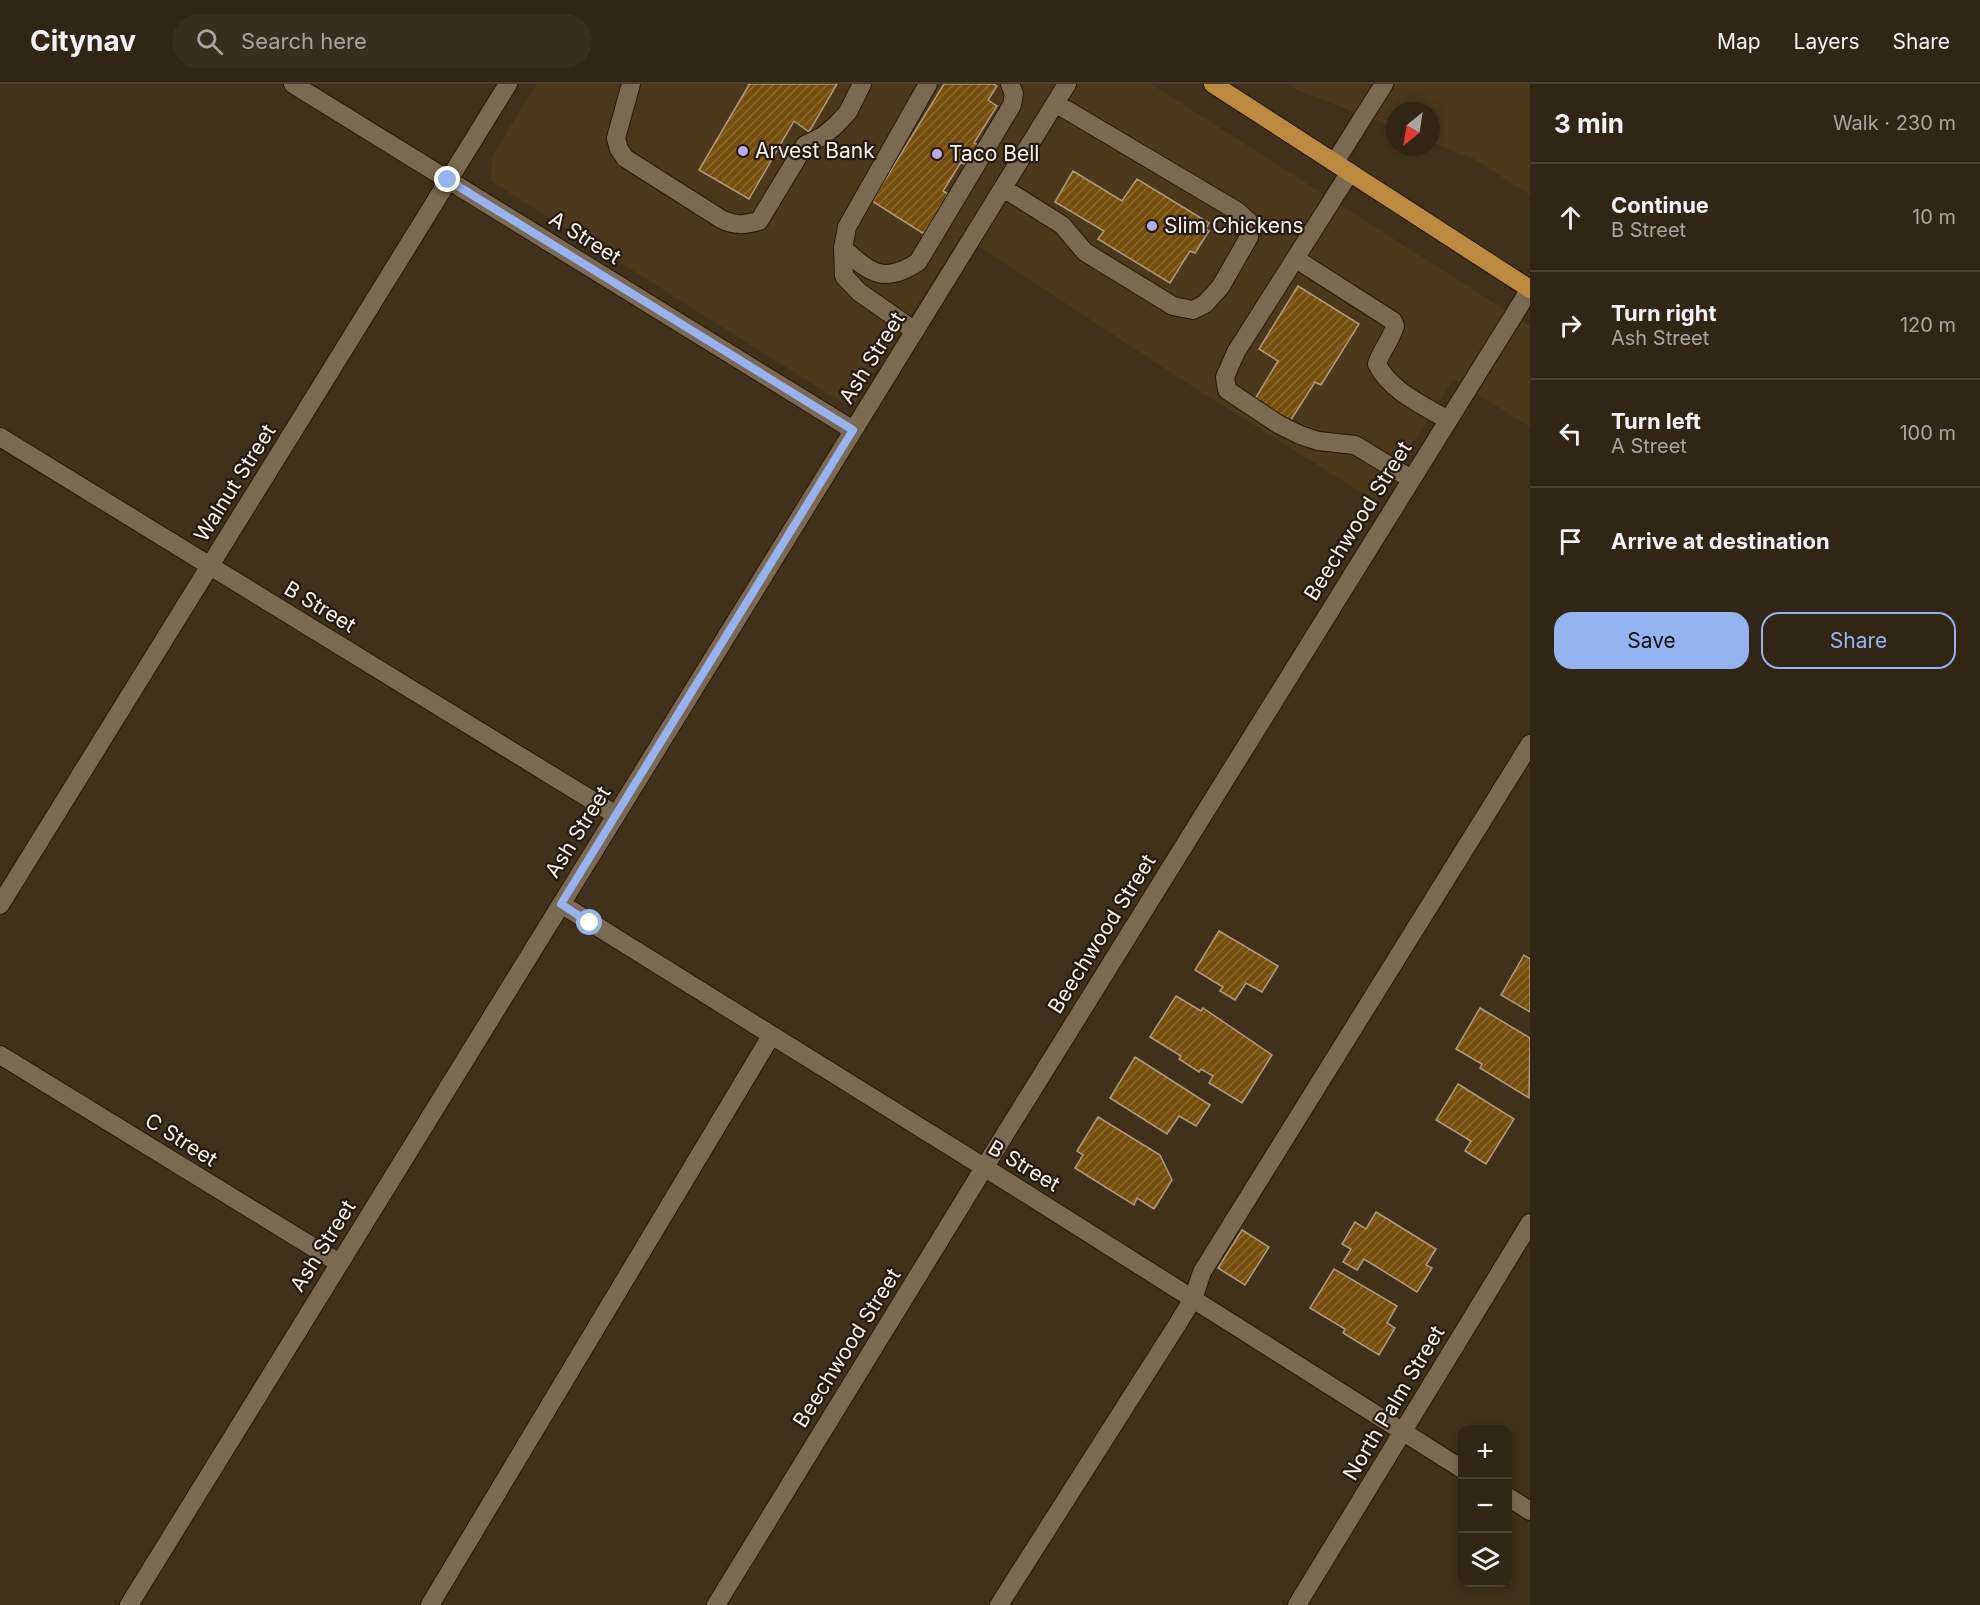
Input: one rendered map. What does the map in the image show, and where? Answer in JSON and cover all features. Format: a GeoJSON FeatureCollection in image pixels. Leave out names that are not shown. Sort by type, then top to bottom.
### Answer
{"type":"FeatureCollection","features":[{"type":"Feature","properties":{"kind":"main road"},"geometry":{"type":"LineString","coordinates":[[1213,84],[1530,289]]}},
{"type":"Feature","properties":{"kind":"street","name":"A Street"},"geometry":{"type":"LineString","coordinates":[[293,84],[853,430]]}},
{"type":"Feature","properties":{"kind":"street","name":"Walnut Street"},"geometry":{"type":"LineString","coordinates":[[0,905],[508,84]]}},
{"type":"Feature","properties":{"kind":"street"},"geometry":{"type":"LineString","coordinates":[[627,86],[616,138],[625,158],[722,219],[732,224],[744,225],[759,221],[805,144],[823,136],[836,125],[848,112],[862,84]]}},
{"type":"Feature","properties":{"kind":"street"},"geometry":{"type":"LineString","coordinates":[[915,332],[859,292],[844,276],[843,248],[847,227],[928,84]]}},
{"type":"Feature","properties":{"kind":"street"},"geometry":{"type":"LineString","coordinates":[[843,248],[858,262],[878,273],[894,275],[918,262],[1011,105],[1014,94],[1010,84]]}},
{"type":"Feature","properties":{"kind":"street","name":"Ash Street"},"geometry":{"type":"LineString","coordinates":[[129,1605],[1067,84]]}},
{"type":"Feature","properties":{"kind":"street"},"geometry":{"type":"LineString","coordinates":[[1335,162],[1384,84]]}},
{"type":"Feature","properties":{"kind":"street"},"geometry":{"type":"LineString","coordinates":[[1003,188],[1062,225],[1085,252],[1173,306],[1194,310],[1204,304],[1221,286],[1249,237],[1249,222],[1237,211],[1055,103]]}},
{"type":"Feature","properties":{"kind":"street"},"geometry":{"type":"LineString","coordinates":[[1350,172],[1236,352],[1226,377],[1227,390],[1278,424],[1300,435],[1318,441],[1355,445],[1411,479]]}},
{"type":"Feature","properties":{"kind":"street"},"geometry":{"type":"LineString","coordinates":[[1296,259],[1393,321],[1395,326],[1393,333],[1377,364],[1382,374],[1392,384],[1448,420]]}},
{"type":"Feature","properties":{"kind":"street","name":"Beechwood Street"},"geometry":{"type":"LineString","coordinates":[[716,1605],[984,1168],[1530,289]]}},
{"type":"Feature","properties":{"kind":"street","name":"B Street"},"geometry":{"type":"LineString","coordinates":[[0,437],[616,815]]}},
{"type":"Feature","properties":{"kind":"street"},"geometry":{"type":"LineString","coordinates":[[999,1605],[1193,1299],[1202,1272],[1530,744]]}},
{"type":"Feature","properties":{"kind":"street","name":"B Street"},"geometry":{"type":"LineString","coordinates":[[561,904],[1458,1466]]}},
{"type":"Feature","properties":{"kind":"street"},"geometry":{"type":"LineString","coordinates":[[430,1605],[771,1036]]}},
{"type":"Feature","properties":{"kind":"street","name":"C Street"},"geometry":{"type":"LineString","coordinates":[[0,1055],[339,1263]]}},
{"type":"Feature","properties":{"kind":"street","name":"North Palm Street"},"geometry":{"type":"LineString","coordinates":[[1297,1605],[1530,1223]]}},
{"type":"Feature","properties":{"kind":"street"},"geometry":{"type":"LineString","coordinates":[[1512,1500],[1530,1511]]}},
{"type":"Feature","properties":{"kind":"shaded area"},"geometry":{"type":"Polygon","coordinates":[[[537,84],[1151,84],[1530,326],[1530,427],[1454,379],[1375,501],[1173,374],[962,235],[851,408],[491,181],[492,156],[537,84]]]}},
{"type":"Feature","properties":{"kind":"shaded area"},"geometry":{"type":"Polygon","coordinates":[[[1287,84],[1530,84],[1530,195],[1474,159],[1440,146],[1440,102],[1386,102],[1386,124],[1287,84]]]}},
{"type":"Feature","properties":{"kind":"building","name":"Arvest Bank"},"geometry":{"type":"Polygon","coordinates":[[[748,84],[837,84],[809,132],[794,121],[749,199],[699,170],[748,84]]]}},
{"type":"Feature","properties":{"kind":"building","name":"Taco Bell"},"geometry":{"type":"Polygon","coordinates":[[[944,84],[993,84],[997,86],[988,100],[997,106],[974,143],[978,145],[966,165],[961,162],[943,191],[948,194],[924,234],[872,201],[944,84]]]}},
{"type":"Feature","properties":{"kind":"building","name":"Slim Chickens"},"geometry":{"type":"Polygon","coordinates":[[[1073,171],[1122,201],[1137,179],[1209,223],[1206,229],[1209,231],[1195,253],[1190,251],[1170,283],[1098,239],[1104,231],[1055,202],[1073,171]]]}},
{"type":"Feature","properties":{"kind":"building"},"geometry":{"type":"Polygon","coordinates":[[[1298,286],[1359,324],[1321,385],[1315,382],[1287,426],[1252,404],[1278,361],[1259,349],[1298,286]]]}},
{"type":"Feature","properties":{"kind":"building"},"geometry":{"type":"Polygon","coordinates":[[[1219,931],[1278,966],[1262,992],[1246,983],[1235,1000],[1220,991],[1223,987],[1195,970],[1219,931]]]}},
{"type":"Feature","properties":{"kind":"building"},"geometry":{"type":"Polygon","coordinates":[[[1524,955],[1530,959],[1530,1012],[1501,995],[1524,955]]]}},
{"type":"Feature","properties":{"kind":"building"},"geometry":{"type":"Polygon","coordinates":[[[1176,996],[1201,1011],[1203,1008],[1272,1055],[1242,1103],[1209,1083],[1213,1076],[1201,1069],[1199,1072],[1179,1059],[1181,1056],[1150,1037],[1176,996]]]}},
{"type":"Feature","properties":{"kind":"building"},"geometry":{"type":"Polygon","coordinates":[[[1480,1008],[1530,1038],[1529,1098],[1480,1068],[1482,1064],[1456,1049],[1480,1008]]]}},
{"type":"Feature","properties":{"kind":"building"},"geometry":{"type":"Polygon","coordinates":[[[1135,1057],[1210,1105],[1196,1126],[1179,1116],[1167,1134],[1110,1098],[1135,1057]]]}},
{"type":"Feature","properties":{"kind":"building"},"geometry":{"type":"Polygon","coordinates":[[[1458,1084],[1514,1119],[1486,1164],[1465,1151],[1471,1141],[1436,1120],[1458,1084]]]}},
{"type":"Feature","properties":{"kind":"building"},"geometry":{"type":"Polygon","coordinates":[[[1098,1117],[1160,1155],[1172,1180],[1154,1209],[1137,1198],[1134,1205],[1075,1168],[1083,1155],[1077,1151],[1098,1117]]]}},
{"type":"Feature","properties":{"kind":"building"},"geometry":{"type":"Polygon","coordinates":[[[1376,1212],[1436,1249],[1426,1265],[1432,1268],[1417,1292],[1364,1259],[1357,1270],[1343,1262],[1351,1249],[1342,1244],[1355,1222],[1366,1229],[1376,1212]]]}},
{"type":"Feature","properties":{"kind":"building"},"geometry":{"type":"Polygon","coordinates":[[[1242,1230],[1269,1247],[1245,1285],[1218,1268],[1242,1230]]]}},
{"type":"Feature","properties":{"kind":"building"},"geometry":{"type":"Polygon","coordinates":[[[1334,1269],[1397,1306],[1387,1323],[1395,1328],[1379,1355],[1343,1333],[1345,1329],[1310,1308],[1334,1269]]]}},
{"type":"Feature","properties":{"kind":"place","name":"Arvest Bank"},"geometry":{"type":"Point","coordinates":[743,151]}},
{"type":"Feature","properties":{"kind":"place","name":"Taco Bell"},"geometry":{"type":"Point","coordinates":[937,154]}},
{"type":"Feature","properties":{"kind":"place","name":"Slim Chickens"},"geometry":{"type":"Point","coordinates":[1152,226]}},
{"type":"Feature","properties":{"kind":"route"},"geometry":{"type":"LineString","coordinates":[[448,180],[853,430],[561,904],[590,923]]}}]}
